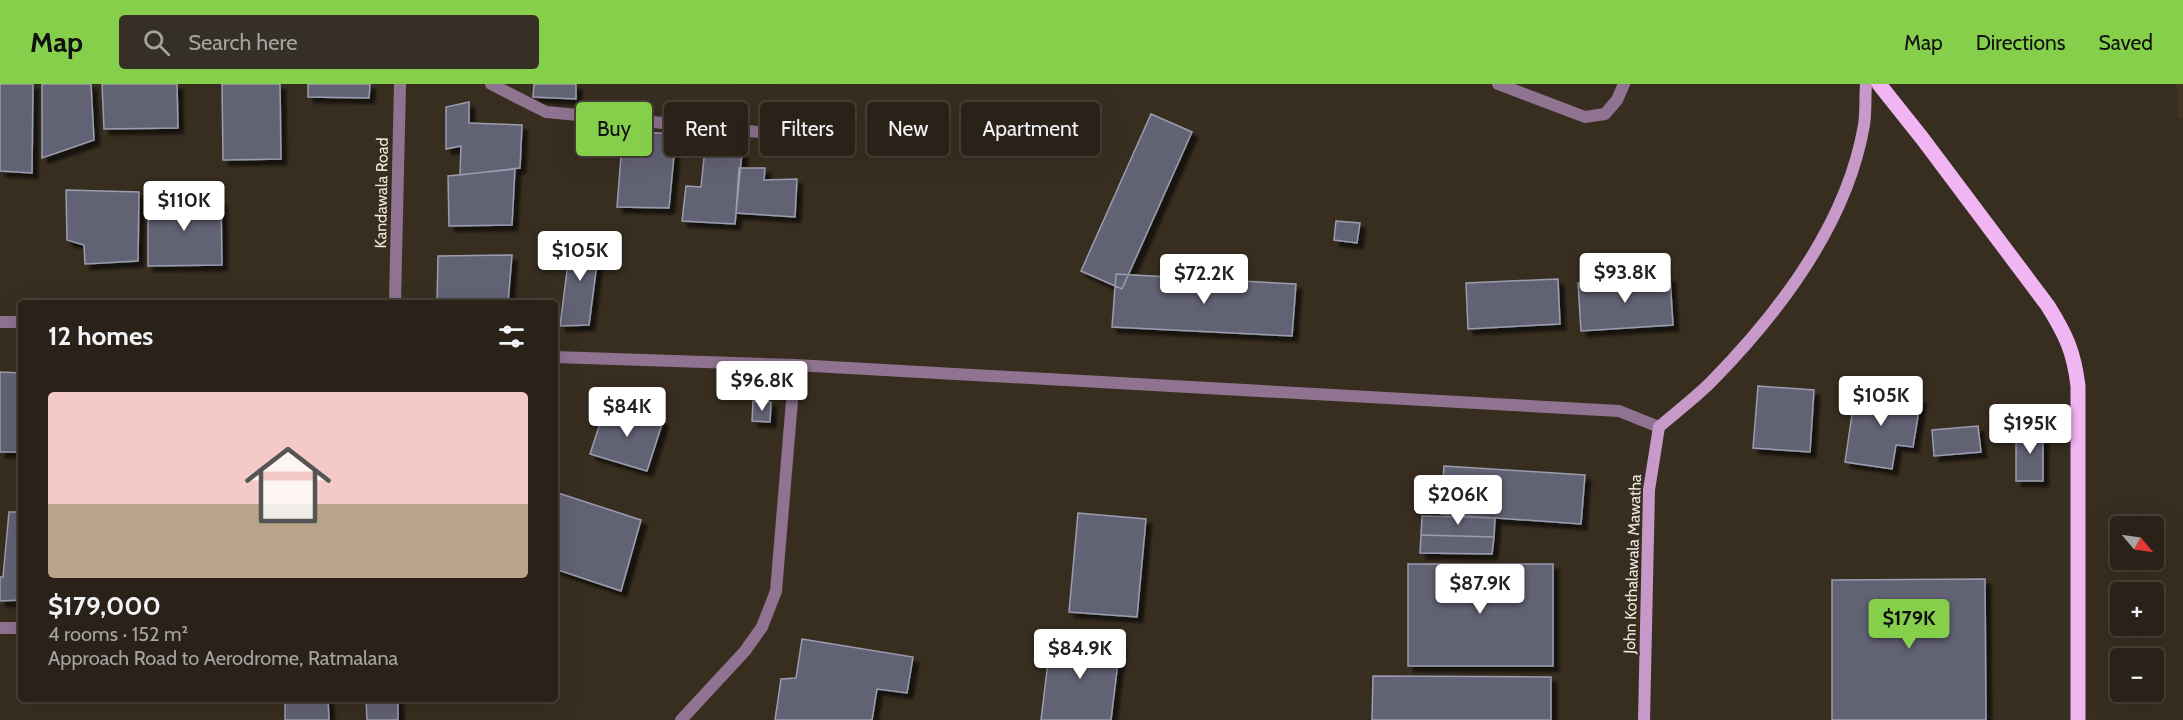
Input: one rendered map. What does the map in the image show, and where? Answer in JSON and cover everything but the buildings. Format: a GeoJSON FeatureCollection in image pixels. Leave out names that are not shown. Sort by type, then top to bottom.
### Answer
{"type":"FeatureCollection","features":[{"type":"Feature","properties":{"kind":"main road"},"geometry":{"type":"LineString","coordinates":[[1879,84],[2048,306],[2066,334],[2078,386],[2078,720]]}},
{"type":"Feature","properties":{"kind":"street","name":"Kandawala Road"},"geometry":{"type":"LineString","coordinates":[[395,300],[399,84]]}},
{"type":"Feature","properties":{"kind":"street"},"geometry":{"type":"LineString","coordinates":[[491,84],[546,112],[760,132]]}},
{"type":"Feature","properties":{"kind":"street"},"geometry":{"type":"LineString","coordinates":[[1498,84],[1585,117],[1605,114],[1617,100],[1624,84]]}},
{"type":"Feature","properties":{"kind":"street"},"geometry":{"type":"LineString","coordinates":[[558,357],[795,365],[1619,411],[1659,427],[1710,382],[1757,330],[1796,281],[1824,238],[1844,198],[1858,154],[1864,122],[1866,84]]}},
{"type":"Feature","properties":{"kind":"street"},"geometry":{"type":"LineString","coordinates":[[0,322],[18,322]]}},
{"type":"Feature","properties":{"kind":"street"},"geometry":{"type":"LineString","coordinates":[[681,720],[745,651],[762,627],[776,591],[795,365]]}},
{"type":"Feature","properties":{"kind":"street","name":"John Kothalawala Mawatha"},"geometry":{"type":"LineString","coordinates":[[1644,720],[1649,490],[1659,427]]}},
{"type":"Feature","properties":{"kind":"street"},"geometry":{"type":"LineString","coordinates":[[0,628],[18,628]]}},
{"type":"Feature","properties":{"kind":"shaded area"},"geometry":{"type":"Polygon","coordinates":[[[2177,84],[2183,84],[2183,118],[2178,119],[2177,84]]]}}]}
